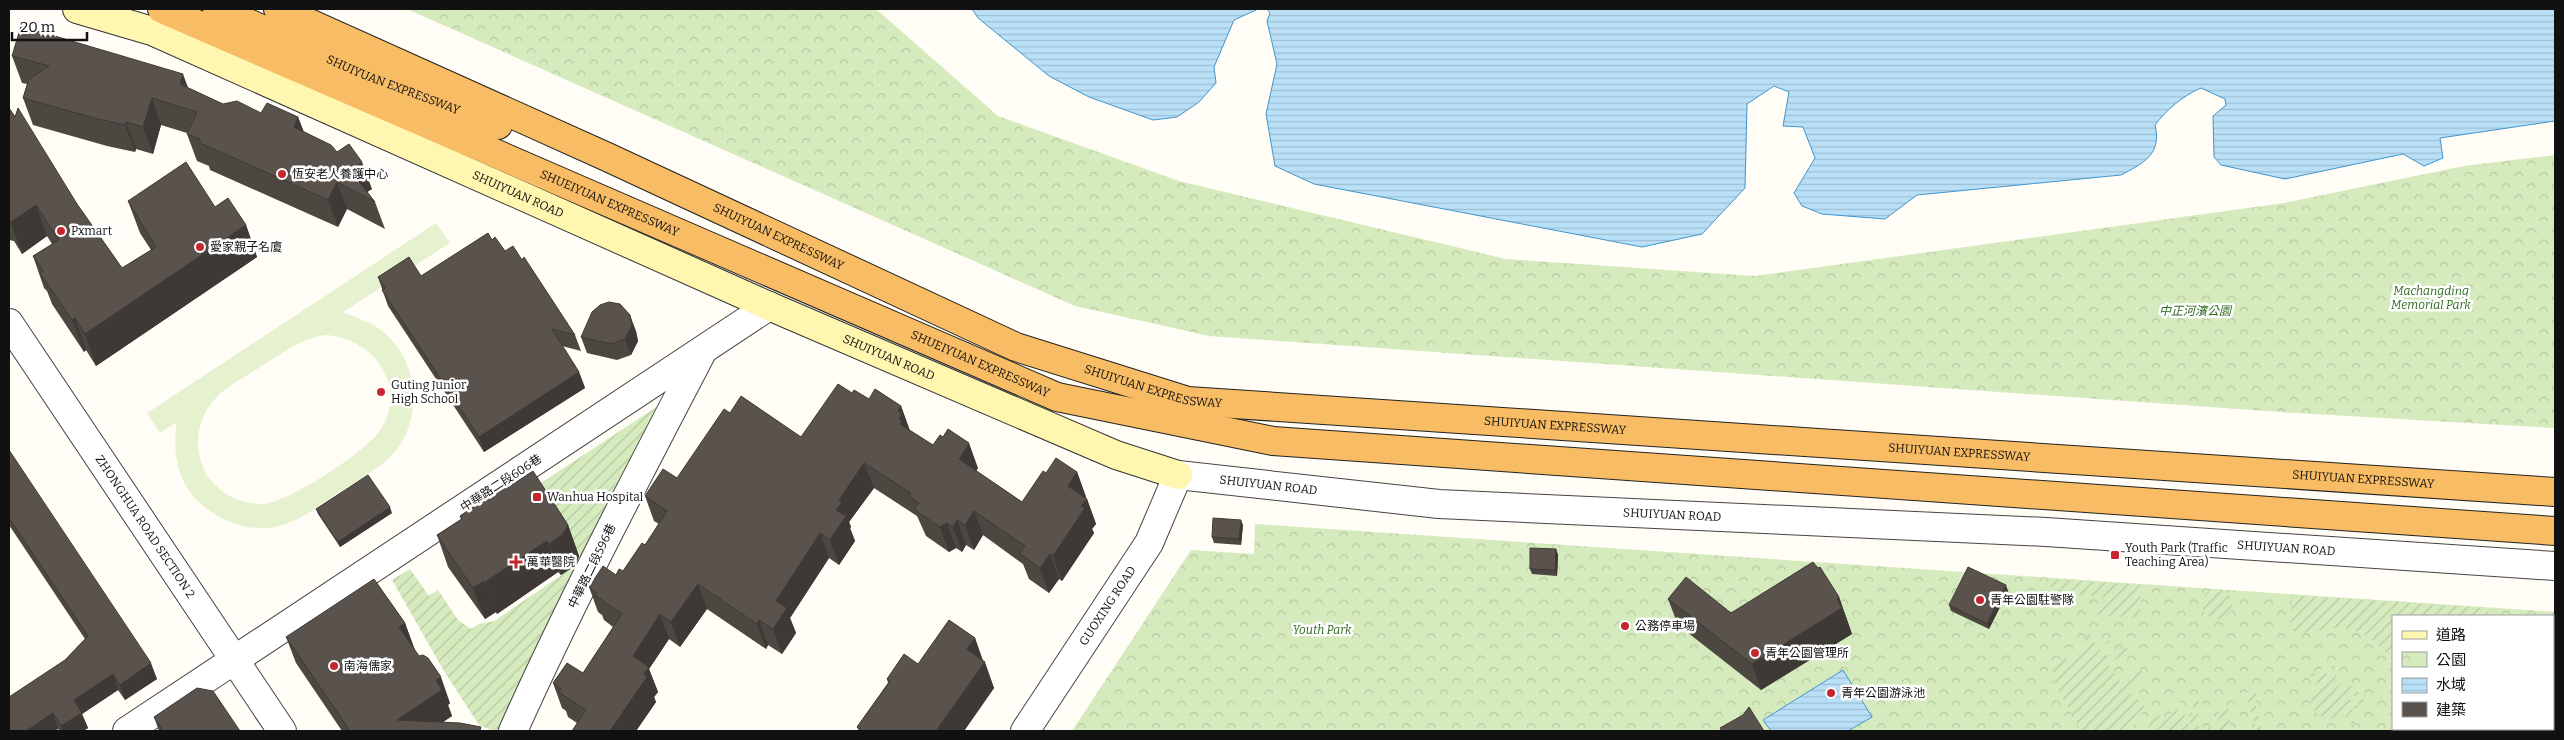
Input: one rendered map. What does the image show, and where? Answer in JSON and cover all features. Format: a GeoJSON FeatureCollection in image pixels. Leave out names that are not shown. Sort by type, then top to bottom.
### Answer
{"type":"FeatureCollection","features":[{"type":"Feature","properties":{"kind":"highway","name":"SHUIYUAN EXPRESSWAY"},"geometry":{"type":"LineString","coordinates":[[162,9],[1057,397],[1272,441],[2555,531]]}},
{"type":"Feature","properties":{"kind":"highway","name":"SHUIYUAN EXPRESSWAY"},"geometry":{"type":"LineString","coordinates":[[217,9],[362,74],[473,117],[605,156]]}},
{"type":"Feature","properties":{"kind":"highway","name":"SHUIYUAN EXPRESSWAY"},"geometry":{"type":"LineString","coordinates":[[278,9],[605,156],[1016,347],[1188,400],[2555,492]]}},
{"type":"Feature","properties":{"kind":"main road","name":"SHUIYUAN ROAD"},"geometry":{"type":"LineString","coordinates":[[77,9],[152,31],[768,306],[1116,455],[1178,475]]}},
{"type":"Feature","properties":{"kind":"street","name":"中華路二段606巷"},"geometry":{"type":"LineString","coordinates":[[127,731],[768,306]]}},
{"type":"Feature","properties":{"kind":"street","name":"ZHONGHUA ROAD SECTION 2"},"geometry":{"type":"LineString","coordinates":[[9,323],[282,731]]}},
{"type":"Feature","properties":{"kind":"street","name":"中華路二段596巷"},"geometry":{"type":"LineString","coordinates":[[513,731],[543,665],[618,513],[703,349]]}},
{"type":"Feature","properties":{"kind":"street","name":"SHUIYUAN ROAD"},"geometry":{"type":"LineString","coordinates":[[1178,475],[1439,504],[2046,532],[2555,566]]}},
{"type":"Feature","properties":{"kind":"street","name":"GUOXING ROAD"},"geometry":{"type":"LineString","coordinates":[[1024,731],[1149,543],[1178,475]]}},
{"type":"Feature","properties":{"kind":"green space","name":"中正河濱公園"},"geometry":{"type":"Polygon","coordinates":[[[407,9],[876,9],[998,116],[1179,181],[1506,259],[1755,276],[2284,203],[2464,166],[2555,155],[2555,428],[2296,413],[1209,336],[1075,306],[407,9]]]}},
{"type":"Feature","properties":{"kind":"green space"},"geometry":{"type":"Polygon","coordinates":[[[436,223],[450,243],[343,312],[381,330],[393,341],[402,355],[409,370],[413,386],[411,419],[406,435],[397,449],[384,463],[305,515],[279,526],[259,528],[232,523],[207,509],[192,495],[181,476],[175,444],[177,422],[160,433],[147,413],[436,223]],[[326,335],[300,343],[232,385],[221,393],[209,406],[200,426],[198,448],[204,469],[209,478],[226,494],[254,504],[273,502],[326,475],[360,450],[381,429],[388,412],[390,396],[388,381],[381,367],[371,354],[343,338],[326,335]]]}},
{"type":"Feature","properties":{"kind":"green space"},"geometry":{"type":"Polygon","coordinates":[[[658,406],[582,558],[535,487],[658,406]]]}},
{"type":"Feature","properties":{"kind":"green space","name":"Youth Park"},"geometry":{"type":"Polygon","coordinates":[[[1255,524],[2555,612],[2555,731],[1072,731],[1191,550],[1254,554],[1255,524]]]}},
{"type":"Feature","properties":{"kind":"green space"},"geometry":{"type":"Polygon","coordinates":[[[578,564],[503,729],[491,730],[479,725],[444,671],[392,580],[410,569],[429,596],[438,590],[458,620],[471,629],[479,624],[494,621],[578,564]]]}},
{"type":"Feature","properties":{"kind":"green space"},"geometry":{"type":"Polygon","coordinates":[[[2052,579],[2141,585],[2140,618],[2097,615],[2103,596],[2050,594],[2052,579]]]}},
{"type":"Feature","properties":{"kind":"green space"},"geometry":{"type":"Polygon","coordinates":[[[2217,589],[2228,593],[2232,604],[2228,615],[2217,619],[2206,615],[2202,604],[2206,593],[2217,589]]]}},
{"type":"Feature","properties":{"kind":"green space"},"geometry":{"type":"Polygon","coordinates":[[[2292,595],[2488,608],[2489,615],[2392,615],[2392,660],[2371,639],[2349,629],[2335,628],[2300,633],[2290,628],[2292,595]]]}},
{"type":"Feature","properties":{"kind":"green space"},"geometry":{"type":"Polygon","coordinates":[[[2089,632],[2095,644],[2109,639],[2110,642],[2098,647],[2103,657],[2127,648],[2129,652],[2107,664],[2122,685],[2140,669],[2146,675],[2128,692],[2146,707],[2130,731],[2081,731],[2054,682],[2052,668],[2064,657],[2074,662],[2089,632]]]}},
{"type":"Feature","properties":{"kind":"green space"},"geometry":{"type":"Polygon","coordinates":[[[2332,666],[2338,666],[2334,685],[2336,685],[2340,678],[2343,680],[2336,691],[2337,693],[2350,675],[2354,678],[2349,684],[2351,687],[2360,682],[2363,686],[2349,693],[2365,691],[2365,694],[2348,697],[2348,700],[2365,699],[2365,702],[2355,703],[2355,705],[2364,707],[2363,711],[2350,707],[2355,713],[2351,712],[2348,715],[2355,722],[2352,725],[2343,714],[2335,718],[2327,718],[2315,712],[2312,706],[2313,692],[2319,686],[2310,675],[2313,672],[2316,677],[2322,675],[2321,668],[2326,667],[2327,677],[2332,677],[2332,666]]]}},
{"type":"Feature","properties":{"kind":"green space"},"geometry":{"type":"Polygon","coordinates":[[[2555,673],[2555,731],[2482,731],[2554,730],[2555,673]]]}},
{"type":"Feature","properties":{"kind":"green space"},"geometry":{"type":"Polygon","coordinates":[[[2256,690],[2256,707],[2262,731],[2257,731],[2245,693],[2256,690]]]}},
{"type":"Feature","properties":{"kind":"green space"},"geometry":{"type":"Polygon","coordinates":[[[2195,698],[2199,700],[2195,726],[2219,728],[2218,707],[2228,706],[2231,731],[2146,731],[2156,714],[2168,719],[2177,699],[2180,701],[2177,711],[2185,714],[2183,723],[2189,725],[2195,698]]]}},
{"type":"Feature","properties":{"kind":"water"},"geometry":{"type":"Polygon","coordinates":[[[972,9],[1258,9],[1234,20],[1214,67],[1216,83],[1199,102],[1177,117],[1153,120],[1089,97],[1049,76],[978,18],[972,9]]]}},
{"type":"Feature","properties":{"kind":"water"},"geometry":{"type":"Polygon","coordinates":[[[1267,9],[2555,9],[2555,121],[2440,138],[2443,158],[2424,166],[2403,154],[2285,179],[2221,165],[2214,157],[2213,116],[2226,105],[2225,99],[2201,88],[2182,99],[2164,114],[2155,125],[2156,143],[2149,156],[2144,162],[2121,175],[1917,195],[1885,219],[1822,214],[1802,206],[1794,193],[1815,158],[1803,127],[1783,126],[1789,92],[1774,86],[1747,104],[1745,188],[1702,234],[1642,247],[1314,184],[1275,166],[1266,114],[1277,64],[1267,21],[1270,13],[1267,9]]]}},
{"type":"Feature","properties":{"kind":"water","name":"青年公園游泳池"},"geometry":{"type":"Polygon","coordinates":[[[1843,670],[1872,717],[1848,731],[1771,731],[1763,720],[1843,670]]]}},
{"type":"Feature","properties":{"kind":"building"},"geometry":{"type":"Polygon","coordinates":[[[21,26],[183,74],[180,84],[223,104],[237,101],[261,113],[267,103],[298,117],[294,127],[331,145],[337,152],[349,144],[362,162],[350,170],[375,202],[337,182],[328,200],[200,143],[200,139],[187,134],[197,112],[152,98],[143,127],[126,122],[125,125],[98,119],[23,98],[29,79],[49,66],[12,56],[21,26]]]}},
{"type":"Feature","properties":{"kind":"building"},"geometry":{"type":"Polygon","coordinates":[[[9,108],[15,117],[18,108],[77,204],[122,268],[156,247],[128,201],[186,162],[215,207],[228,198],[246,225],[85,334],[75,318],[72,320],[40,273],[43,271],[33,256],[59,240],[36,205],[11,222],[9,219],[9,108]]]}},
{"type":"Feature","properties":{"kind":"building"},"geometry":{"type":"Polygon","coordinates":[[[488,233],[492,240],[495,237],[505,251],[513,246],[522,260],[524,257],[575,335],[552,329],[579,372],[479,437],[382,290],[385,288],[378,277],[409,257],[421,276],[488,233]]]}},
{"type":"Feature","properties":{"kind":"building"},"geometry":{"type":"Polygon","coordinates":[[[609,302],[620,304],[630,315],[632,325],[625,339],[611,344],[581,337],[592,312],[600,305],[609,302]]]}},
{"type":"Feature","properties":{"kind":"building"},"geometry":{"type":"Polygon","coordinates":[[[838,384],[852,393],[854,390],[869,399],[875,389],[901,406],[898,411],[902,414],[899,419],[902,421],[900,424],[933,445],[940,435],[943,437],[948,429],[969,443],[959,459],[1022,502],[1043,471],[1046,473],[1056,458],[1077,472],[1068,486],[1087,499],[1081,506],[1085,508],[1053,556],[1050,554],[1040,568],[1020,554],[1025,546],[974,511],[965,525],[957,520],[953,527],[947,523],[940,527],[916,511],[915,508],[919,503],[909,496],[911,493],[864,463],[839,500],[842,502],[836,510],[846,516],[830,540],[820,533],[776,601],[787,608],[773,629],[759,620],[757,624],[698,584],[671,622],[660,614],[633,656],[649,667],[644,674],[647,677],[610,731],[572,731],[586,710],[559,692],[561,689],[553,683],[567,663],[583,673],[622,614],[595,595],[597,593],[589,587],[603,566],[616,575],[619,569],[623,571],[642,543],[645,545],[667,511],[645,496],[663,469],[677,478],[724,409],[730,413],[741,396],[801,437],[838,384]]]}},
{"type":"Feature","properties":{"kind":"building"},"geometry":{"type":"Polygon","coordinates":[[[9,450],[151,663],[120,685],[113,674],[74,700],[82,713],[61,726],[53,713],[26,731],[9,731],[9,697],[65,660],[88,636],[9,518],[9,450]]]}},
{"type":"Feature","properties":{"kind":"building"},"geometry":{"type":"Polygon","coordinates":[[[533,471],[568,525],[563,534],[549,544],[547,541],[473,588],[437,535],[462,519],[460,516],[505,485],[507,488],[533,471]]]}},
{"type":"Feature","properties":{"kind":"building"},"geometry":{"type":"Polygon","coordinates":[[[368,475],[390,507],[338,542],[316,509],[368,475]]]}},
{"type":"Feature","properties":{"kind":"building"},"geometry":{"type":"Polygon","coordinates":[[[1213,518],[1241,520],[1239,539],[1212,537],[1213,518]]]}},
{"type":"Feature","properties":{"kind":"building"},"geometry":{"type":"Polygon","coordinates":[[[1530,548],[1556,549],[1555,570],[1530,569],[1530,548]]]}},
{"type":"Feature","properties":{"kind":"building"},"geometry":{"type":"Polygon","coordinates":[[[1813,562],[1818,568],[1820,567],[1839,597],[1837,599],[1842,608],[1752,664],[1668,599],[1686,577],[1731,613],[1813,562]]]}},
{"type":"Feature","properties":{"kind":"building","name":"青年公園駐警隊"},"geometry":{"type":"Polygon","coordinates":[[[1968,567],[2006,585],[1987,624],[1949,605],[1968,567]]]}},
{"type":"Feature","properties":{"kind":"building","name":"南海儒家"},"geometry":{"type":"Polygon","coordinates":[[[374,579],[405,623],[399,627],[419,656],[423,655],[428,658],[441,677],[436,680],[442,690],[397,720],[460,723],[481,727],[480,731],[350,731],[286,637],[374,579]]]}},
{"type":"Feature","properties":{"kind":"building"},"geometry":{"type":"Polygon","coordinates":[[[949,620],[975,638],[967,649],[985,662],[936,731],[863,731],[857,727],[890,681],[887,679],[904,654],[918,664],[949,620]]]}},
{"type":"Feature","properties":{"kind":"building"},"geometry":{"type":"Polygon","coordinates":[[[197,688],[213,691],[240,731],[163,731],[154,717],[197,688]]]}},
{"type":"Feature","properties":{"kind":"building"},"geometry":{"type":"Polygon","coordinates":[[[1749,707],[1764,731],[1722,731],[1720,728],[1743,715],[1749,707]]]}},
{"type":"Feature","properties":{"kind":"place","name":"恆安老人養護中心"},"geometry":{"type":"Point","coordinates":[282,174]}},
{"type":"Feature","properties":{"kind":"place","name":"Pxmart"},"geometry":{"type":"Point","coordinates":[61,231]}},
{"type":"Feature","properties":{"kind":"place","name":"愛家親子名廈"},"geometry":{"type":"Point","coordinates":[200,247]}},
{"type":"Feature","properties":{"kind":"place","name":"Guting Junior High School"},"geometry":{"type":"Point","coordinates":[381,392]}},
{"type":"Feature","properties":{"kind":"place","name":"Wanhua Hospital"},"geometry":{"type":"Point","coordinates":[537,497]}},
{"type":"Feature","properties":{"kind":"place","name":"Youth Park (Traffic Teaching Area)"},"geometry":{"type":"Point","coordinates":[2115,555]}},
{"type":"Feature","properties":{"kind":"place","name":"萬華醫院"},"geometry":{"type":"Point","coordinates":[516,562]}},
{"type":"Feature","properties":{"kind":"place","name":"青年公園駐警隊"},"geometry":{"type":"Point","coordinates":[1980,600]}},
{"type":"Feature","properties":{"kind":"place","name":"公務停車場"},"geometry":{"type":"Point","coordinates":[1625,626]}},
{"type":"Feature","properties":{"kind":"place","name":"青年公園管理所"},"geometry":{"type":"Point","coordinates":[1755,653]}},
{"type":"Feature","properties":{"kind":"place","name":"南海儒家"},"geometry":{"type":"Point","coordinates":[334,666]}},
{"type":"Feature","properties":{"kind":"place","name":"青年公園游泳池"},"geometry":{"type":"Point","coordinates":[1831,693]}},
{"type":"Feature","properties":{"kind":"park label","name":"Machangding Memorial Park"},"geometry":{"type":"Point","coordinates":[2431,298]}}]}
